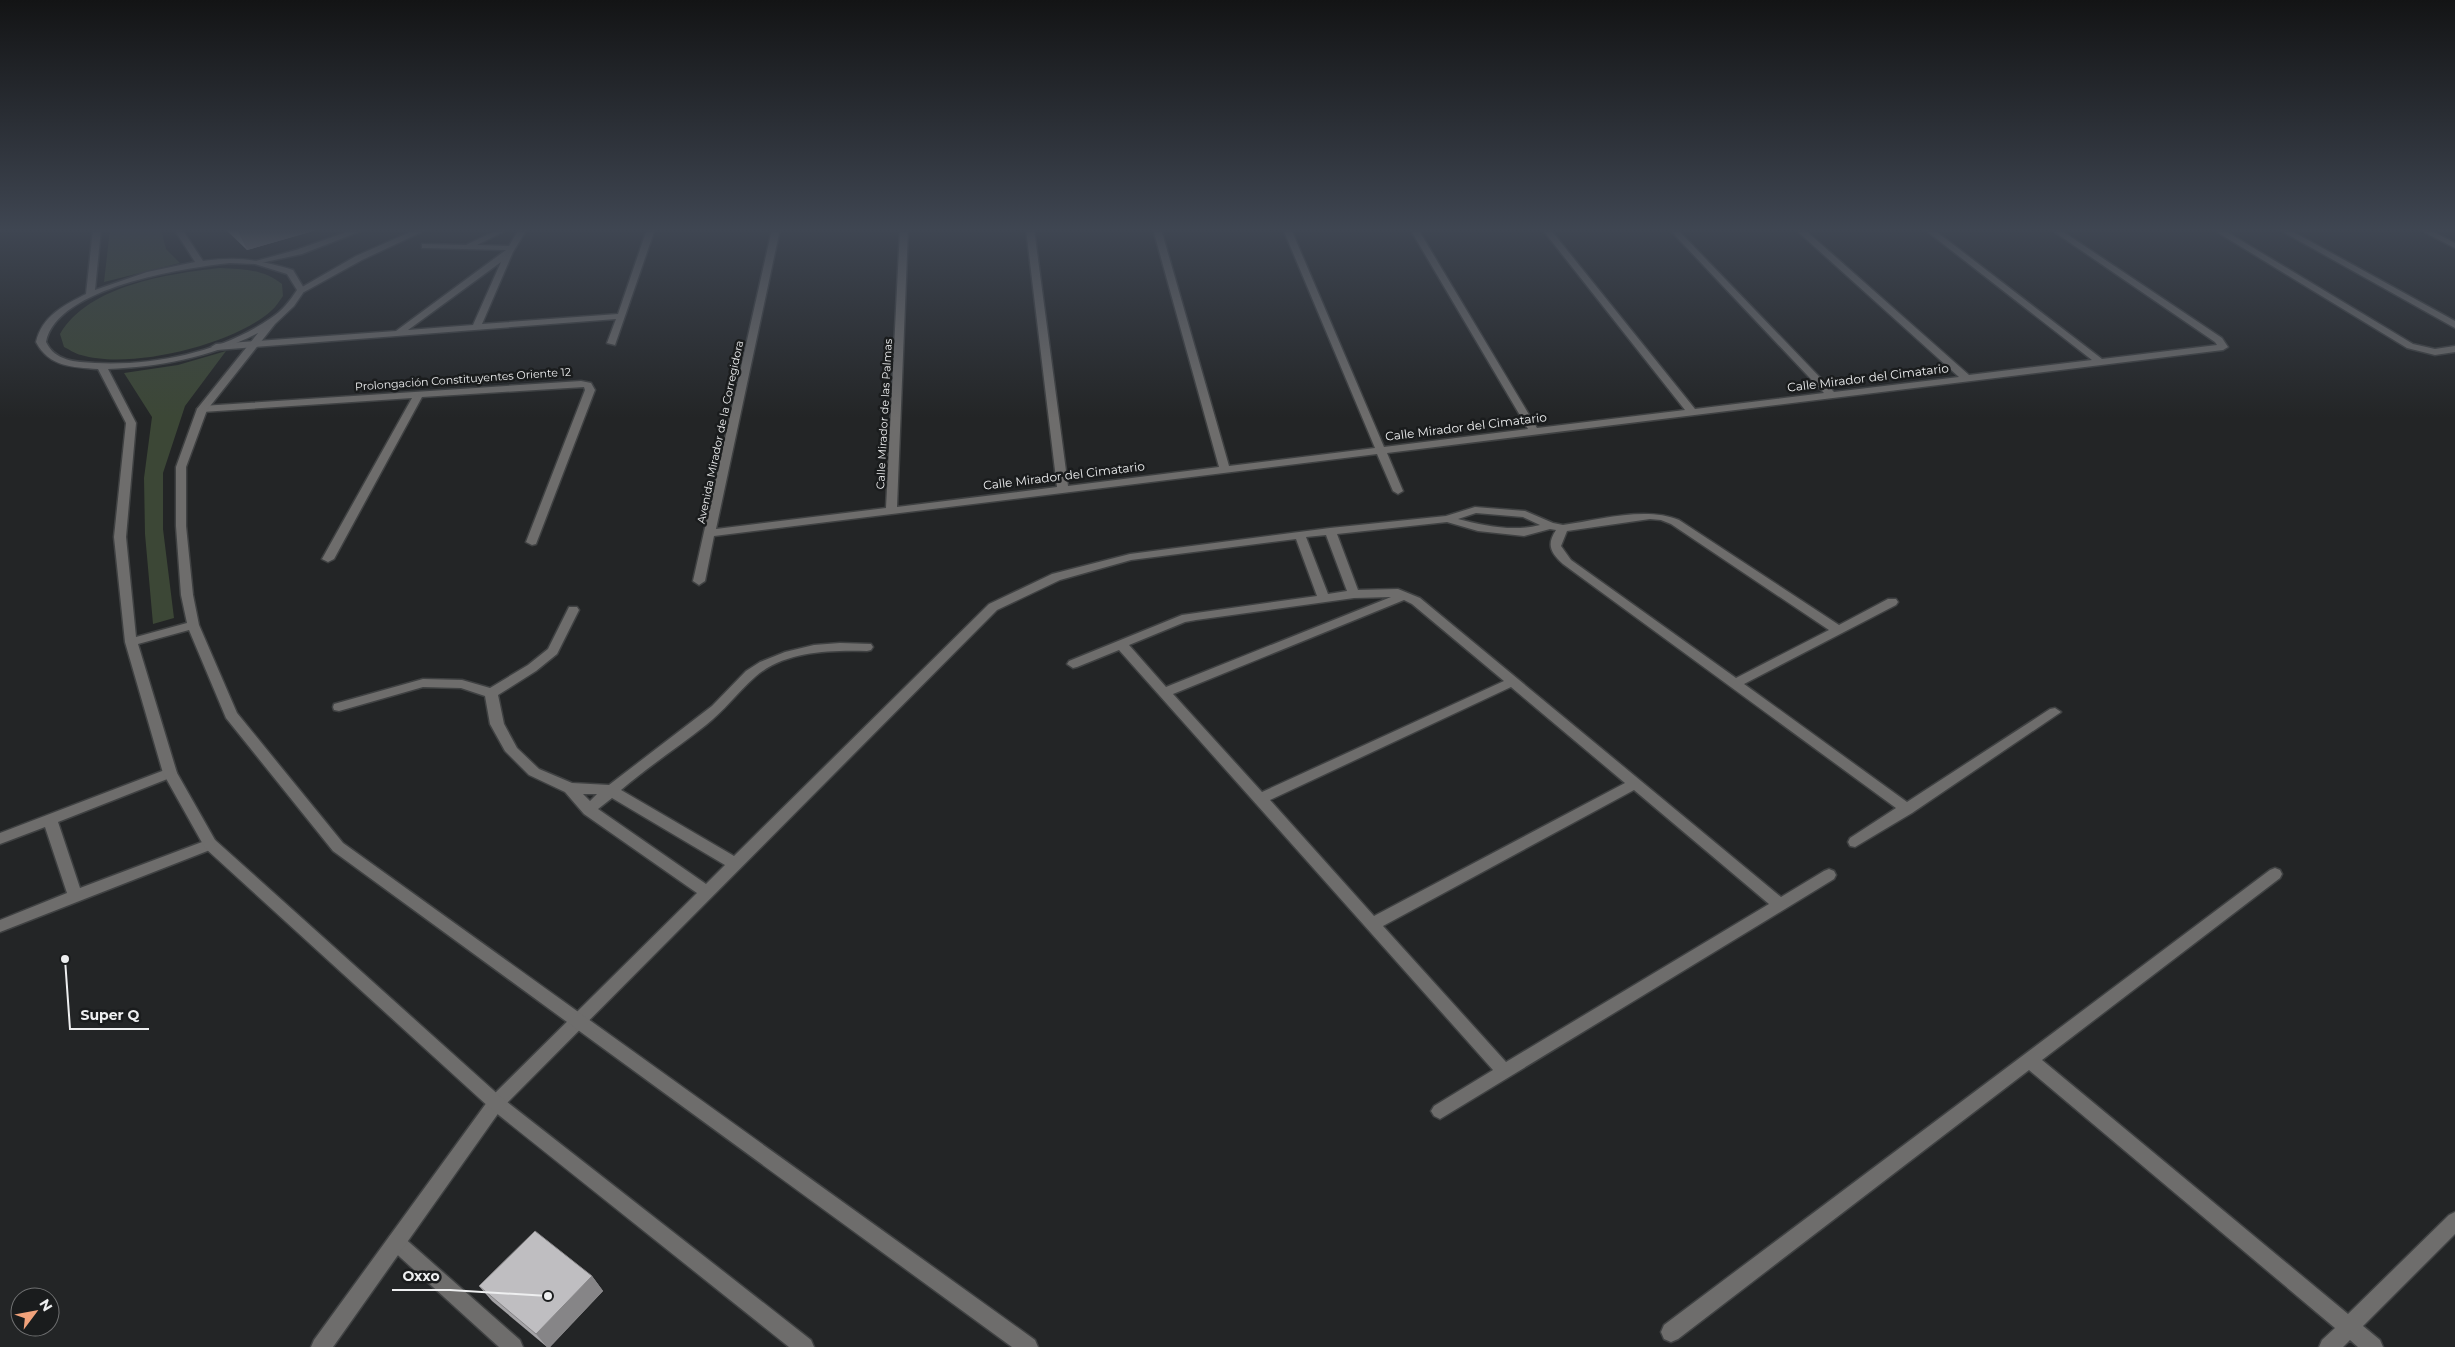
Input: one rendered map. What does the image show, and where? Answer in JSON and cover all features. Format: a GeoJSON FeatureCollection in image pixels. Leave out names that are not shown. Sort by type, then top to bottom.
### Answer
{"type":"FeatureCollection","features":[{"type":"Feature","properties":{"kind":"street"},"geometry":{"type":"LineString","coordinates":[[96,292],[57,316],[46,326],[41,342],[49,355],[70,363],[102,367],[146,364],[216,347],[271,323]]}},
{"type":"Feature","properties":{"kind":"street"},"geometry":{"type":"LineString","coordinates":[[300,292],[292,306],[271,323],[202,409],[181,467],[182,526],[187,594],[193,625],[231,715],[338,847],[1028,1347]]}},
{"type":"Feature","properties":{"kind":"street"},"geometry":{"type":"LineString","coordinates":[[398,333],[454,292]]}},
{"type":"Feature","properties":{"kind":"street"},"geometry":{"type":"LineString","coordinates":[[476,328],[492,292]]}},
{"type":"Feature","properties":{"kind":"street"},"geometry":{"type":"LineString","coordinates":[[612,343],[629,292]]}},
{"type":"Feature","properties":{"kind":"street","name":"Avenida Mirador de la Corregidora"},"geometry":{"type":"LineString","coordinates":[[698,581],[711,533],[763,292]]}},
{"type":"Feature","properties":{"kind":"street","name":"Calle Mirador de las Palmas"},"geometry":{"type":"LineString","coordinates":[[891,510],[901,292]]}},
{"type":"Feature","properties":{"kind":"street"},"geometry":{"type":"LineString","coordinates":[[1038,292],[1063,489]]}},
{"type":"Feature","properties":{"kind":"street"},"geometry":{"type":"LineString","coordinates":[[1175,292],[1224,469]]}},
{"type":"Feature","properties":{"kind":"street"},"geometry":{"type":"LineString","coordinates":[[1313,292],[1398,491]]}},
{"type":"Feature","properties":{"kind":"street"},"geometry":{"type":"LineString","coordinates":[[1451,292],[1534,431]]}},
{"type":"Feature","properties":{"kind":"street"},"geometry":{"type":"LineString","coordinates":[[1596,292],[1691,411]]}},
{"type":"Feature","properties":{"kind":"street"},"geometry":{"type":"LineString","coordinates":[[1733,292],[1832,396]]}},
{"type":"Feature","properties":{"kind":"street"},"geometry":{"type":"LineString","coordinates":[[1870,292],[1968,379]]}},
{"type":"Feature","properties":{"kind":"street"},"geometry":{"type":"LineString","coordinates":[[2009,292],[2101,363]]}},
{"type":"Feature","properties":{"kind":"street","name":"Calle Mirador del Cimatario"},"geometry":{"type":"LineString","coordinates":[[711,533],[1691,411],[1832,396],[2219,349],[2223,346],[2219,340],[2147,292]]}},
{"type":"Feature","properties":{"kind":"street"},"geometry":{"type":"LineString","coordinates":[[2320,292],[2410,346],[2435,352],[2455,349]]}},
{"type":"Feature","properties":{"kind":"street"},"geometry":{"type":"LineString","coordinates":[[2394,292],[2455,326]]}},
{"type":"Feature","properties":{"kind":"street"},"geometry":{"type":"LineString","coordinates":[[216,347],[621,316]]}},
{"type":"Feature","properties":{"kind":"street"},"geometry":{"type":"LineString","coordinates":[[102,367],[131,423],[120,538],[131,642],[170,773],[210,844],[496,1103],[804,1347]]}},
{"type":"Feature","properties":{"kind":"street","name":"Prolongación Constituyentes Oriente 12"},"geometry":{"type":"LineString","coordinates":[[202,409],[588,385],[590,390],[532,542]]}},
{"type":"Feature","properties":{"kind":"street"},"geometry":{"type":"LineString","coordinates":[[328,559],[418,396]]}},
{"type":"Feature","properties":{"kind":"street"},"geometry":{"type":"LineString","coordinates":[[321,1347],[496,1103],[993,607],[1056,577],[1130,557],[1330,531],[1447,519],[1475,510],[1525,514],[1550,526],[1564,528],[1650,516],[1663,517],[1675,522],[1838,630]]}},
{"type":"Feature","properties":{"kind":"street"},"geometry":{"type":"LineString","coordinates":[[1447,519],[1478,528],[1524,533],[1550,526]]}},
{"type":"Feature","properties":{"kind":"street"},"geometry":{"type":"LineString","coordinates":[[1564,528],[1556,538],[1556,552],[1907,809]]}},
{"type":"Feature","properties":{"kind":"street"},"geometry":{"type":"LineString","coordinates":[[1330,531],[1354,594]]}},
{"type":"Feature","properties":{"kind":"street"},"geometry":{"type":"LineString","coordinates":[[1300,535],[1323,597]]}},
{"type":"Feature","properties":{"kind":"street"},"geometry":{"type":"LineString","coordinates":[[1073,664],[1196,616],[1323,597],[1354,594],[1398,593],[1406,595],[1514,682],[1780,905]]}},
{"type":"Feature","properties":{"kind":"street"},"geometry":{"type":"LineString","coordinates":[[1165,692],[1406,595]]}},
{"type":"Feature","properties":{"kind":"street"},"geometry":{"type":"LineString","coordinates":[[1734,684],[1892,602]]}},
{"type":"Feature","properties":{"kind":"street"},"geometry":{"type":"LineString","coordinates":[[339,708],[423,683],[462,684],[491,693],[532,668],[553,652],[573,610]]}},
{"type":"Feature","properties":{"kind":"street"},"geometry":{"type":"LineString","coordinates":[[131,642],[193,625]]}},
{"type":"Feature","properties":{"kind":"street"},"geometry":{"type":"LineString","coordinates":[[1121,644],[1505,1072]]}},
{"type":"Feature","properties":{"kind":"street"},"geometry":{"type":"LineString","coordinates":[[589,810],[610,790],[704,721],[726,702],[761,666],[807,649],[835,645],[867,647]]}},
{"type":"Feature","properties":{"kind":"street"},"geometry":{"type":"LineString","coordinates":[[1260,799],[1514,682]]}},
{"type":"Feature","properties":{"kind":"street"},"geometry":{"type":"LineString","coordinates":[[491,693],[498,724],[512,751],[534,772],[570,788],[610,790],[736,864]]}},
{"type":"Feature","properties":{"kind":"street"},"geometry":{"type":"LineString","coordinates":[[1855,842],[2056,712]]}},
{"type":"Feature","properties":{"kind":"street"},"geometry":{"type":"LineString","coordinates":[[0,839],[170,773]]}},
{"type":"Feature","properties":{"kind":"street"},"geometry":{"type":"LineString","coordinates":[[1373,924],[1636,784]]}},
{"type":"Feature","properties":{"kind":"street"},"geometry":{"type":"LineString","coordinates":[[570,788],[589,810],[707,892]]}},
{"type":"Feature","properties":{"kind":"street"},"geometry":{"type":"LineString","coordinates":[[50,820],[76,896]]}},
{"type":"Feature","properties":{"kind":"street"},"geometry":{"type":"LineString","coordinates":[[0,926],[210,844]]}},
{"type":"Feature","properties":{"kind":"street"},"geometry":{"type":"LineString","coordinates":[[1671,1332],[2274,874]]}},
{"type":"Feature","properties":{"kind":"street"},"geometry":{"type":"LineString","coordinates":[[1440,1111],[1829,875]]}},
{"type":"Feature","properties":{"kind":"street"},"geometry":{"type":"LineString","coordinates":[[2029,1060],[2374,1347]]}},
{"type":"Feature","properties":{"kind":"street"},"geometry":{"type":"LineString","coordinates":[[2328,1347],[2455,1221]]}},
{"type":"Feature","properties":{"kind":"street"},"geometry":{"type":"LineString","coordinates":[[396,1242],[513,1347]]}},
{"type":"Feature","properties":{"kind":"green space"},"geometry":{"type":"Polygon","coordinates":[[[283,292],[283,296],[273,309],[254,323],[207,344],[180,351],[153,357],[102,359],[79,354],[64,347],[60,334],[73,317],[109,293],[283,292]]]}},
{"type":"Feature","properties":{"kind":"green space"},"geometry":{"type":"Polygon","coordinates":[[[226,351],[185,406],[163,473],[163,529],[174,618],[153,624],[145,534],[144,478],[152,417],[124,373],[178,365],[226,351]]]}},
{"type":"Feature","properties":{"kind":"building"},"geometry":{"type":"Polygon","coordinates":[[[535,1231],[592,1276],[536,1334],[479,1286],[535,1231]]]}},
{"type":"Feature","properties":{"kind":"place","name":"Super Q"},"geometry":{"type":"Point","coordinates":[65,959]}},
{"type":"Feature","properties":{"kind":"place","name":"Oxxo"},"geometry":{"type":"Point","coordinates":[548,1296]}}]}
